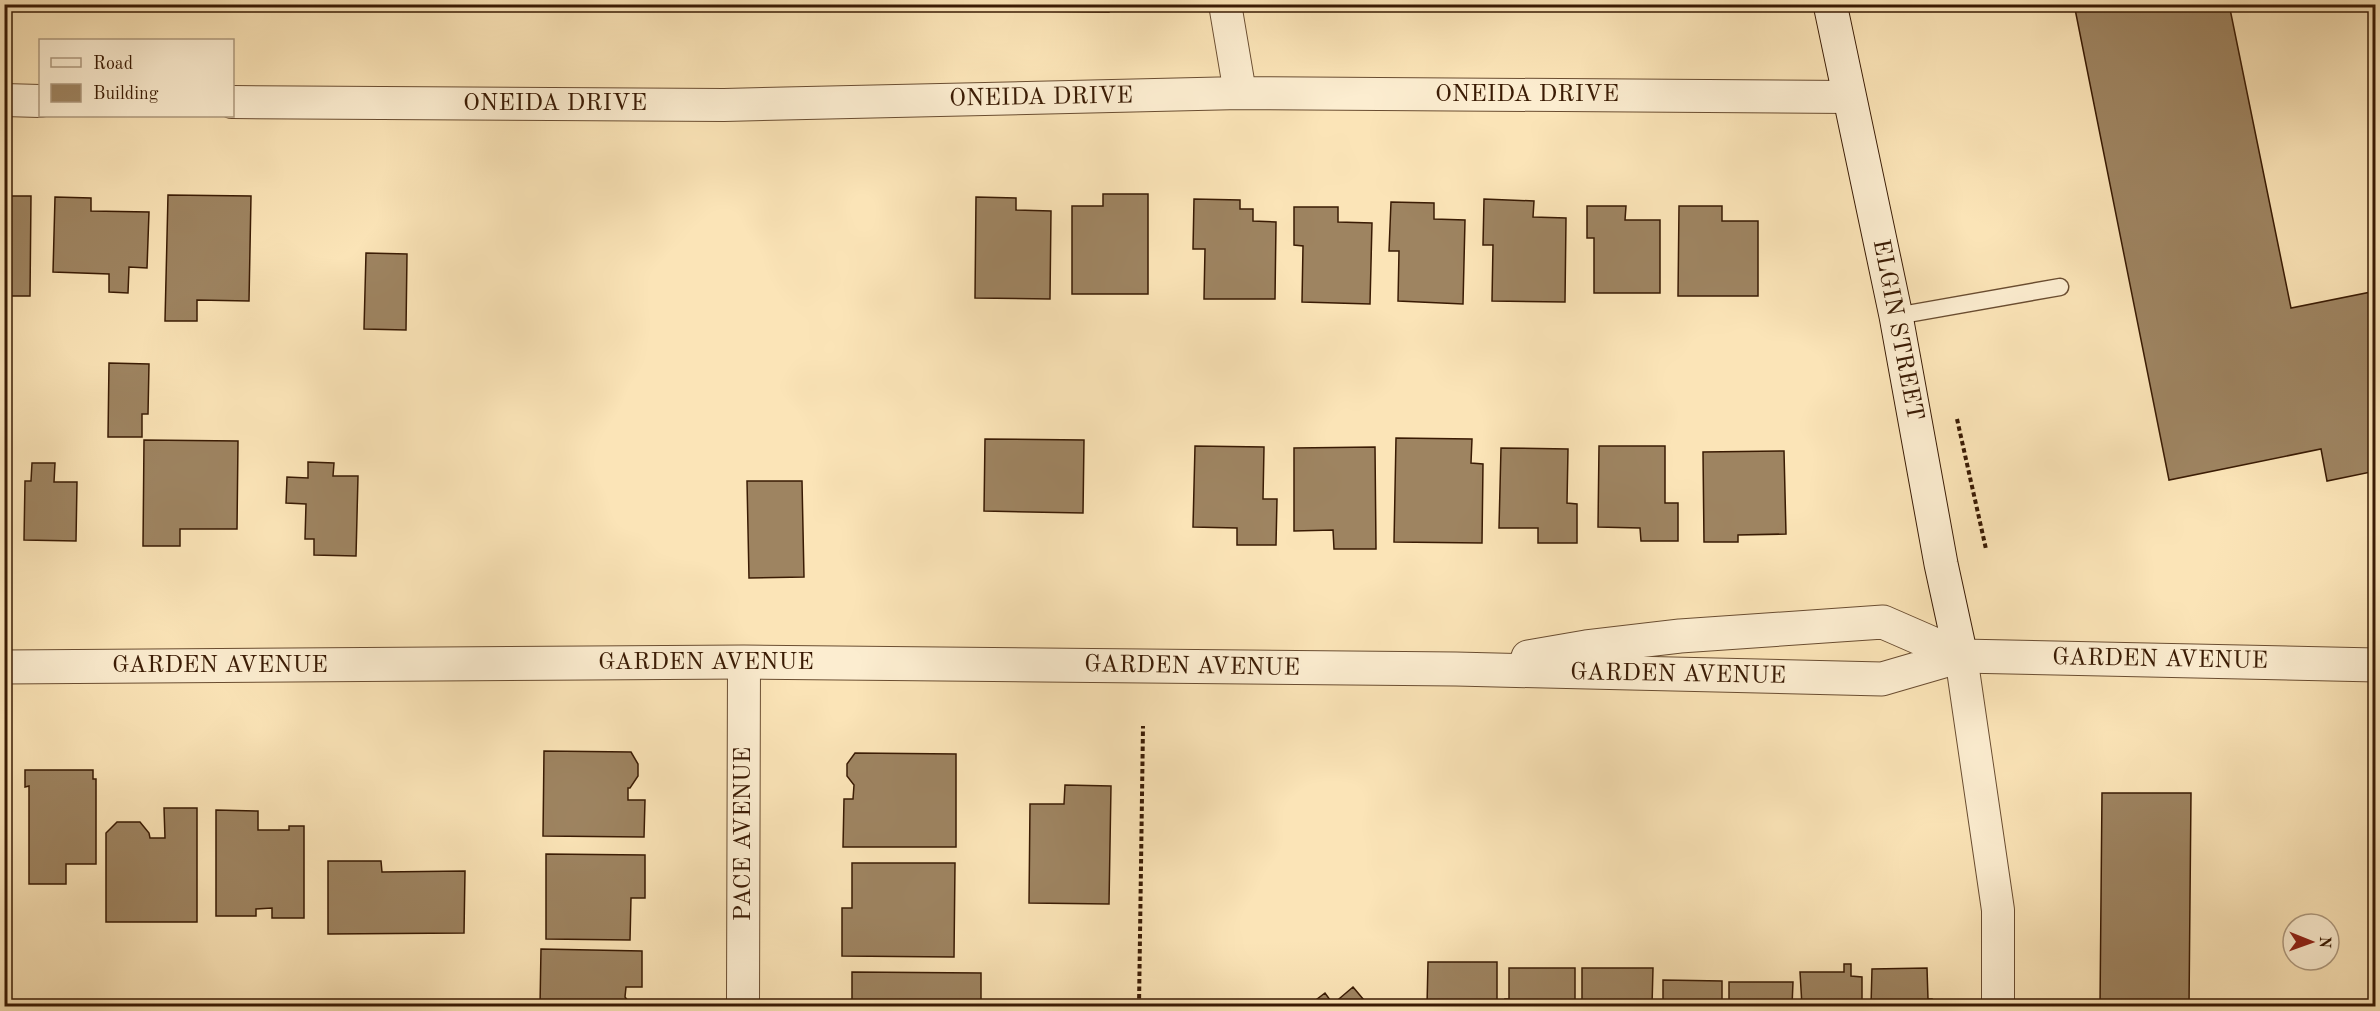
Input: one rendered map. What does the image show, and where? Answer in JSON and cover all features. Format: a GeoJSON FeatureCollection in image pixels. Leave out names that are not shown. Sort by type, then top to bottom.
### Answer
{"type":"FeatureCollection","features":[{"type":"Feature","properties":{"kind":"street"},"geometry":{"type":"LineString","coordinates":[[1225,4],[1240,93]]}},
{"type":"Feature","properties":{"kind":"street","name":"ELGIN STREET"},"geometry":{"type":"LineString","coordinates":[[1830,4],[1896,316],[1941,564],[1961,656]]}},
{"type":"Feature","properties":{"kind":"street","name":"ONEIDA DRIVE"},"geometry":{"type":"LineString","coordinates":[[234,102],[724,105],[1240,93],[1849,97]]}},
{"type":"Feature","properties":{"kind":"street"},"geometry":{"type":"LineString","coordinates":[[4,100],[39,101]]}},
{"type":"Feature","properties":{"kind":"street"},"geometry":{"type":"LineString","coordinates":[[1456,669],[1586,647],[1645,640],[1882,622],[1961,656],[1998,910],[1998,1006]]}},
{"type":"Feature","properties":{"kind":"street","name":"GARDEN AVENUE"},"geometry":{"type":"LineString","coordinates":[[4,667],[744,662],[1456,669],[1882,679],[1961,656],[2376,665]]}},
{"type":"Feature","properties":{"kind":"street","name":"PACE AVENUE"},"geometry":{"type":"LineString","coordinates":[[743,1006],[744,662]]}},
{"type":"Feature","properties":{"kind":"lane"},"geometry":{"type":"LineString","coordinates":[[1896,316],[2060,287]]}},
{"type":"Feature","properties":{"kind":"path"},"geometry":{"type":"LineString","coordinates":[[1138,1006],[1143,726]]}},
{"type":"Feature","properties":{"kind":"building"},"geometry":{"type":"Polygon","coordinates":[[[1029,4],[1109,4],[1109,12],[1029,11],[1029,4]]]}},
{"type":"Feature","properties":{"kind":"building"},"geometry":{"type":"Polygon","coordinates":[[[2074,4],[2229,4],[2291,308],[2376,291],[2376,471],[2327,481],[2321,449],[2169,480],[2074,4]]]}},
{"type":"Feature","properties":{"kind":"building"},"geometry":{"type":"Polygon","coordinates":[[[1103,194],[1148,194],[1148,294],[1072,294],[1072,206],[1103,206],[1103,194]]]}},
{"type":"Feature","properties":{"kind":"building"},"geometry":{"type":"Polygon","coordinates":[[[168,195],[251,196],[249,301],[197,300],[197,321],[165,321],[168,195]]]}},
{"type":"Feature","properties":{"kind":"building"},"geometry":{"type":"Polygon","coordinates":[[[4,196],[31,196],[30,296],[4,296],[4,196]]]}},
{"type":"Feature","properties":{"kind":"building"},"geometry":{"type":"Polygon","coordinates":[[[55,197],[91,198],[91,211],[149,212],[147,268],[129,267],[128,293],[109,292],[109,274],[53,272],[55,197]]]}},
{"type":"Feature","properties":{"kind":"building"},"geometry":{"type":"Polygon","coordinates":[[[976,197],[1016,198],[1016,210],[1051,211],[1050,299],[975,298],[976,197]]]}},
{"type":"Feature","properties":{"kind":"building"},"geometry":{"type":"Polygon","coordinates":[[[1194,199],[1240,200],[1240,209],[1253,209],[1253,221],[1276,222],[1275,299],[1204,299],[1205,249],[1193,249],[1194,199]]]}},
{"type":"Feature","properties":{"kind":"building"},"geometry":{"type":"Polygon","coordinates":[[[1484,199],[1534,201],[1533,217],[1566,218],[1565,302],[1492,301],[1493,245],[1483,245],[1484,199]]]}},
{"type":"Feature","properties":{"kind":"building"},"geometry":{"type":"Polygon","coordinates":[[[1391,202],[1434,203],[1434,219],[1465,220],[1463,304],[1398,301],[1399,251],[1389,251],[1391,202]]]}},
{"type":"Feature","properties":{"kind":"building"},"geometry":{"type":"Polygon","coordinates":[[[1587,206],[1626,206],[1625,220],[1660,220],[1660,293],[1594,293],[1594,238],[1587,238],[1587,206]]]}},
{"type":"Feature","properties":{"kind":"building"},"geometry":{"type":"Polygon","coordinates":[[[1679,206],[1722,206],[1722,221],[1758,221],[1758,296],[1678,296],[1679,206]]]}},
{"type":"Feature","properties":{"kind":"building"},"geometry":{"type":"Polygon","coordinates":[[[1294,207],[1338,207],[1338,222],[1372,223],[1370,304],[1302,302],[1303,246],[1294,245],[1294,207]]]}},
{"type":"Feature","properties":{"kind":"building"},"geometry":{"type":"Polygon","coordinates":[[[366,253],[407,254],[406,330],[364,329],[366,253]]]}},
{"type":"Feature","properties":{"kind":"building"},"geometry":{"type":"Polygon","coordinates":[[[109,363],[149,364],[148,414],[142,414],[142,437],[108,437],[109,363]]]}},
{"type":"Feature","properties":{"kind":"building"},"geometry":{"type":"Polygon","coordinates":[[[1396,438],[1472,439],[1471,463],[1483,464],[1482,543],[1394,542],[1396,438]]]}},
{"type":"Feature","properties":{"kind":"building"},"geometry":{"type":"Polygon","coordinates":[[[985,439],[1084,440],[1083,513],[984,511],[985,439]]]}},
{"type":"Feature","properties":{"kind":"building"},"geometry":{"type":"Polygon","coordinates":[[[144,440],[238,441],[237,529],[180,529],[180,546],[143,546],[144,440]]]}},
{"type":"Feature","properties":{"kind":"building"},"geometry":{"type":"Polygon","coordinates":[[[1195,446],[1264,447],[1263,499],[1277,499],[1276,545],[1237,545],[1237,528],[1193,527],[1195,446]]]}},
{"type":"Feature","properties":{"kind":"building"},"geometry":{"type":"Polygon","coordinates":[[[1599,446],[1665,446],[1665,503],[1678,503],[1678,541],[1641,541],[1640,528],[1598,527],[1599,446]]]}},
{"type":"Feature","properties":{"kind":"building"},"geometry":{"type":"Polygon","coordinates":[[[1375,447],[1376,549],[1334,549],[1333,530],[1294,531],[1294,448],[1375,447]]]}},
{"type":"Feature","properties":{"kind":"building"},"geometry":{"type":"Polygon","coordinates":[[[1501,448],[1568,449],[1567,503],[1577,504],[1577,543],[1538,543],[1538,528],[1499,528],[1501,448]]]}},
{"type":"Feature","properties":{"kind":"building"},"geometry":{"type":"Polygon","coordinates":[[[1784,451],[1786,534],[1738,535],[1738,542],[1704,542],[1703,452],[1784,451]]]}},
{"type":"Feature","properties":{"kind":"building"},"geometry":{"type":"Polygon","coordinates":[[[308,462],[334,463],[333,476],[358,476],[356,556],[314,555],[314,539],[305,539],[306,504],[286,503],[287,477],[308,478],[308,462]]]}},
{"type":"Feature","properties":{"kind":"building"},"geometry":{"type":"Polygon","coordinates":[[[32,463],[55,463],[54,482],[77,482],[76,541],[24,540],[25,481],[31,481],[32,463]]]}},
{"type":"Feature","properties":{"kind":"building"},"geometry":{"type":"Polygon","coordinates":[[[747,481],[802,481],[804,577],[749,578],[747,481]]]}},
{"type":"Feature","properties":{"kind":"building"},"geometry":{"type":"Polygon","coordinates":[[[544,751],[631,752],[638,764],[638,776],[628,788],[628,800],[645,800],[644,837],[543,836],[544,751]]]}},
{"type":"Feature","properties":{"kind":"building"},"geometry":{"type":"Polygon","coordinates":[[[855,753],[956,754],[956,847],[843,847],[844,799],[853,799],[854,785],[847,776],[847,764],[855,753]]]}},
{"type":"Feature","properties":{"kind":"building"},"geometry":{"type":"Polygon","coordinates":[[[25,770],[93,770],[93,779],[96,779],[96,864],[66,864],[66,884],[29,884],[29,786],[25,787],[25,770]]]}},
{"type":"Feature","properties":{"kind":"building"},"geometry":{"type":"Polygon","coordinates":[[[4,771],[11,771],[11,864],[4,864],[4,771]]]}},
{"type":"Feature","properties":{"kind":"building"},"geometry":{"type":"Polygon","coordinates":[[[1065,785],[1111,786],[1109,904],[1029,903],[1030,804],[1064,804],[1065,785]]]}},
{"type":"Feature","properties":{"kind":"building"},"geometry":{"type":"Polygon","coordinates":[[[2102,793],[2191,793],[2189,1006],[2100,1006],[2102,793]]]}},
{"type":"Feature","properties":{"kind":"building"},"geometry":{"type":"Polygon","coordinates":[[[164,808],[197,808],[197,922],[106,922],[106,833],[117,822],[140,822],[149,833],[150,838],[165,838],[164,808]]]}},
{"type":"Feature","properties":{"kind":"building"},"geometry":{"type":"Polygon","coordinates":[[[216,810],[258,811],[258,830],[289,830],[289,826],[304,826],[304,918],[272,918],[272,908],[256,909],[256,916],[216,916],[216,810]]]}},
{"type":"Feature","properties":{"kind":"building"},"geometry":{"type":"Polygon","coordinates":[[[546,854],[645,855],[645,898],[631,898],[630,940],[546,939],[546,854]]]}},
{"type":"Feature","properties":{"kind":"building"},"geometry":{"type":"Polygon","coordinates":[[[328,861],[381,861],[382,872],[465,871],[464,933],[328,934],[328,861]]]}},
{"type":"Feature","properties":{"kind":"building"},"geometry":{"type":"Polygon","coordinates":[[[852,863],[955,863],[954,957],[842,956],[842,908],[852,908],[852,863]]]}},
{"type":"Feature","properties":{"kind":"building"},"geometry":{"type":"Polygon","coordinates":[[[541,949],[642,951],[642,987],[626,987],[625,997],[632,1006],[540,1006],[541,949]]]}},
{"type":"Feature","properties":{"kind":"building"},"geometry":{"type":"Polygon","coordinates":[[[1428,962],[1497,962],[1497,1006],[1427,1006],[1428,962]]]}},
{"type":"Feature","properties":{"kind":"building"},"geometry":{"type":"Polygon","coordinates":[[[1844,964],[1851,964],[1851,976],[1862,977],[1862,1006],[1802,1006],[1800,972],[1844,972],[1844,964]]]}},
{"type":"Feature","properties":{"kind":"building"},"geometry":{"type":"Polygon","coordinates":[[[1509,968],[1575,968],[1575,1006],[1505,1006],[1505,999],[1509,999],[1509,968]]]}},
{"type":"Feature","properties":{"kind":"building"},"geometry":{"type":"Polygon","coordinates":[[[1582,968],[1653,968],[1652,1006],[1582,1006],[1582,968]]]}},
{"type":"Feature","properties":{"kind":"building"},"geometry":{"type":"Polygon","coordinates":[[[1927,968],[1928,999],[1932,999],[1932,1006],[1871,1006],[1872,969],[1927,968]]]}},
{"type":"Feature","properties":{"kind":"building"},"geometry":{"type":"Polygon","coordinates":[[[852,972],[981,973],[981,1006],[852,1006],[852,972]]]}},
{"type":"Feature","properties":{"kind":"building"},"geometry":{"type":"Polygon","coordinates":[[[1663,980],[1722,981],[1722,1006],[1663,1006],[1663,980]]]}},
{"type":"Feature","properties":{"kind":"building"},"geometry":{"type":"Polygon","coordinates":[[[1729,982],[1793,982],[1792,1006],[1729,1006],[1729,982]]]}},
{"type":"Feature","properties":{"kind":"building"},"geometry":{"type":"Polygon","coordinates":[[[1353,987],[1369,1006],[1308,1006],[1325,993],[1333,1004],[1353,987]]]}}]}
